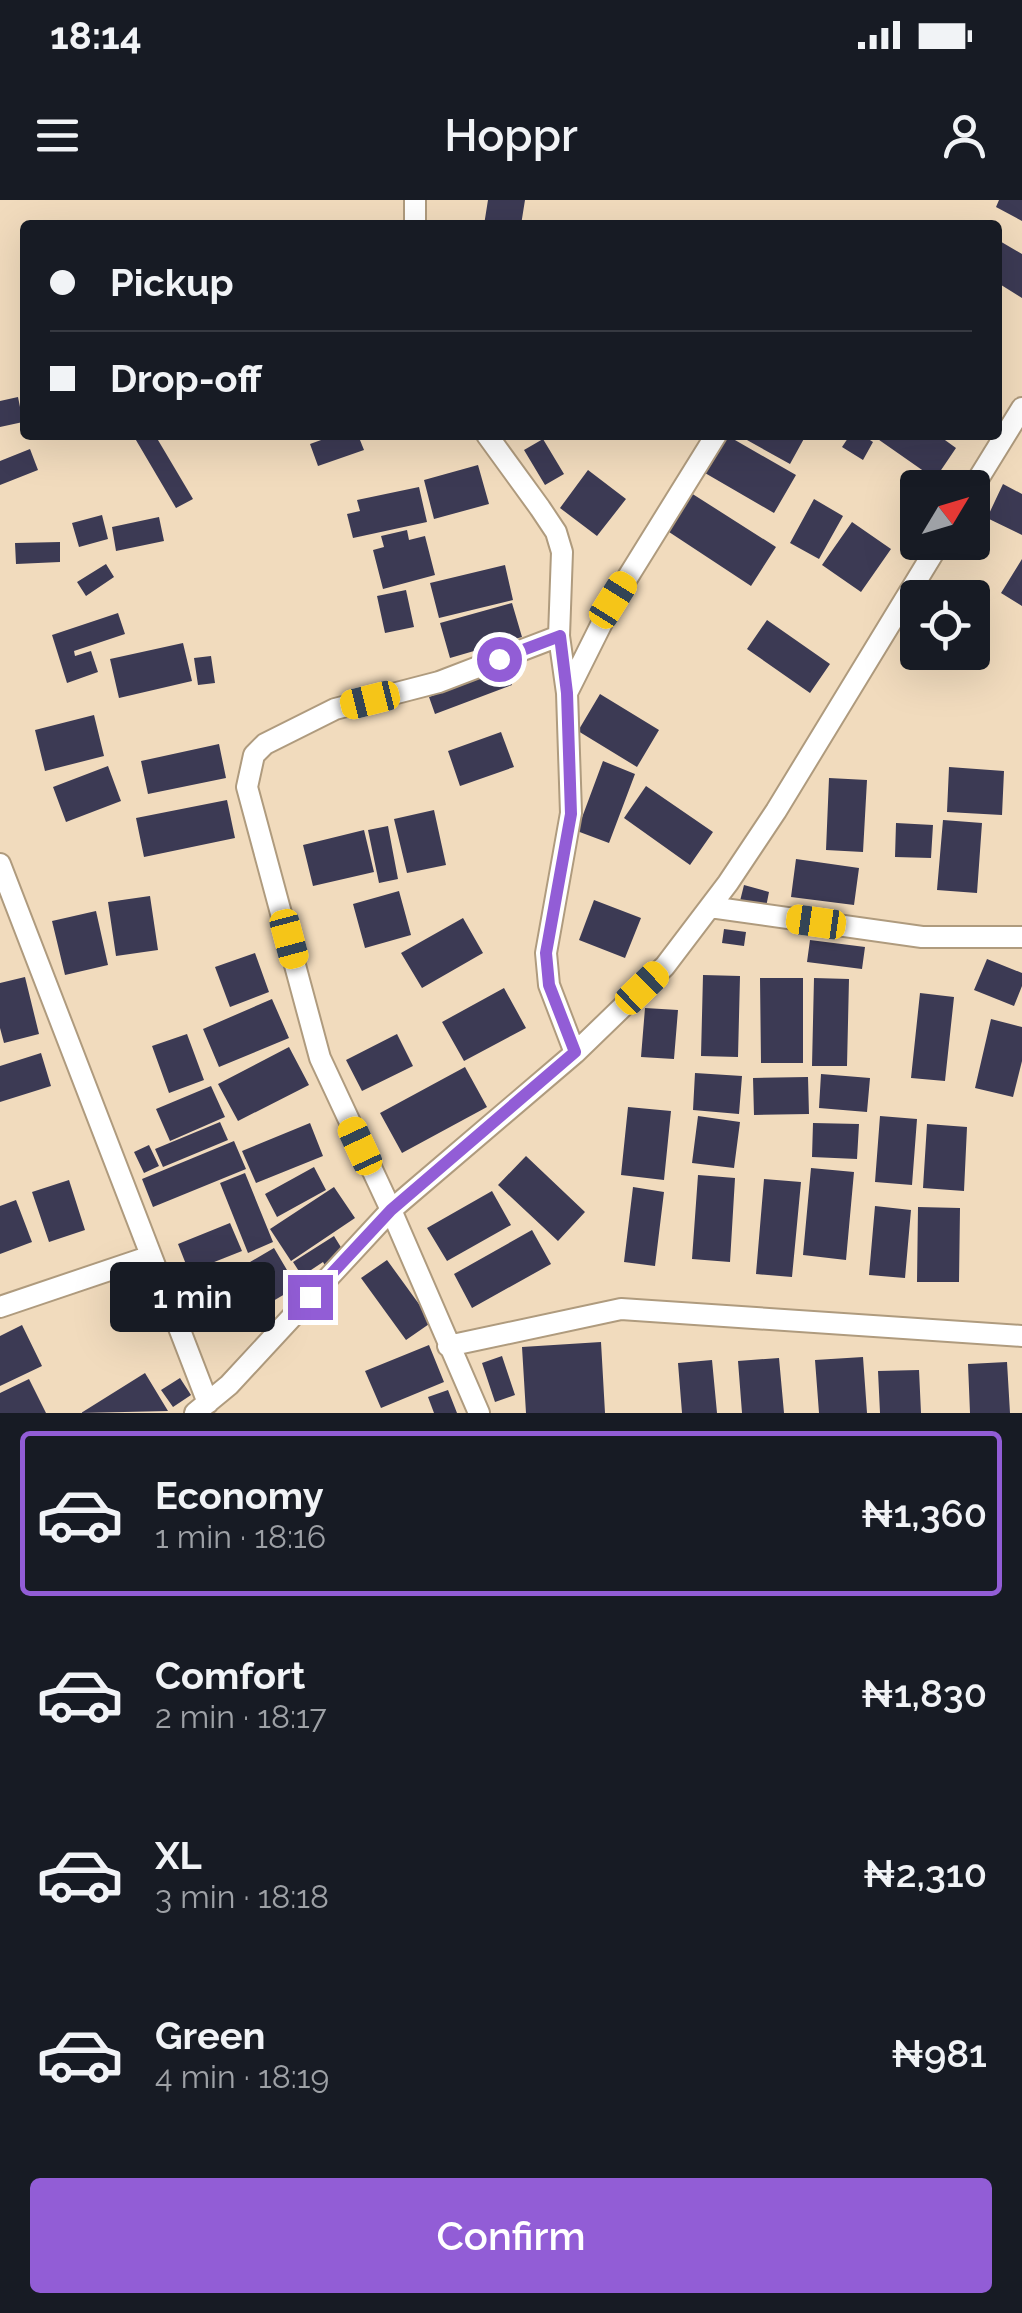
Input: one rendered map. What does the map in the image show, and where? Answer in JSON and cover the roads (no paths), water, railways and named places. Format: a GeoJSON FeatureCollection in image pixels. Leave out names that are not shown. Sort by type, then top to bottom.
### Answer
{"type":"FeatureCollection","features":[{"type":"Feature","properties":{"kind":"street"},"geometry":{"type":"LineString","coordinates":[[984,470],[1022,408]]}},
{"type":"Feature","properties":{"kind":"street"},"geometry":{"type":"LineString","coordinates":[[492,440],[556,532],[562,552],[560,636],[567,693],[571,814],[546,953],[549,985],[575,1052]]}},
{"type":"Feature","properties":{"kind":"street"},"geometry":{"type":"LineString","coordinates":[[567,693],[613,600],[713,440]]}},
{"type":"Feature","properties":{"kind":"street"},"geometry":{"type":"LineString","coordinates":[[0,864],[150,1256],[201,1408],[230,1384],[391,1210],[575,1052],[665,966],[776,811],[929,560]]}},
{"type":"Feature","properties":{"kind":"street"},"geometry":{"type":"LineString","coordinates":[[479,1413],[320,1058],[248,787],[254,756],[266,744],[335,709],[439,682],[560,636]]}},
{"type":"Feature","properties":{"kind":"street"},"geometry":{"type":"LineString","coordinates":[[710,907],[922,937],[1022,937]]}},
{"type":"Feature","properties":{"kind":"street"},"geometry":{"type":"LineString","coordinates":[[0,1307],[150,1256]]}},
{"type":"Feature","properties":{"kind":"street"},"geometry":{"type":"LineString","coordinates":[[448,1346],[621,1309],[1022,1336]]}}]}
